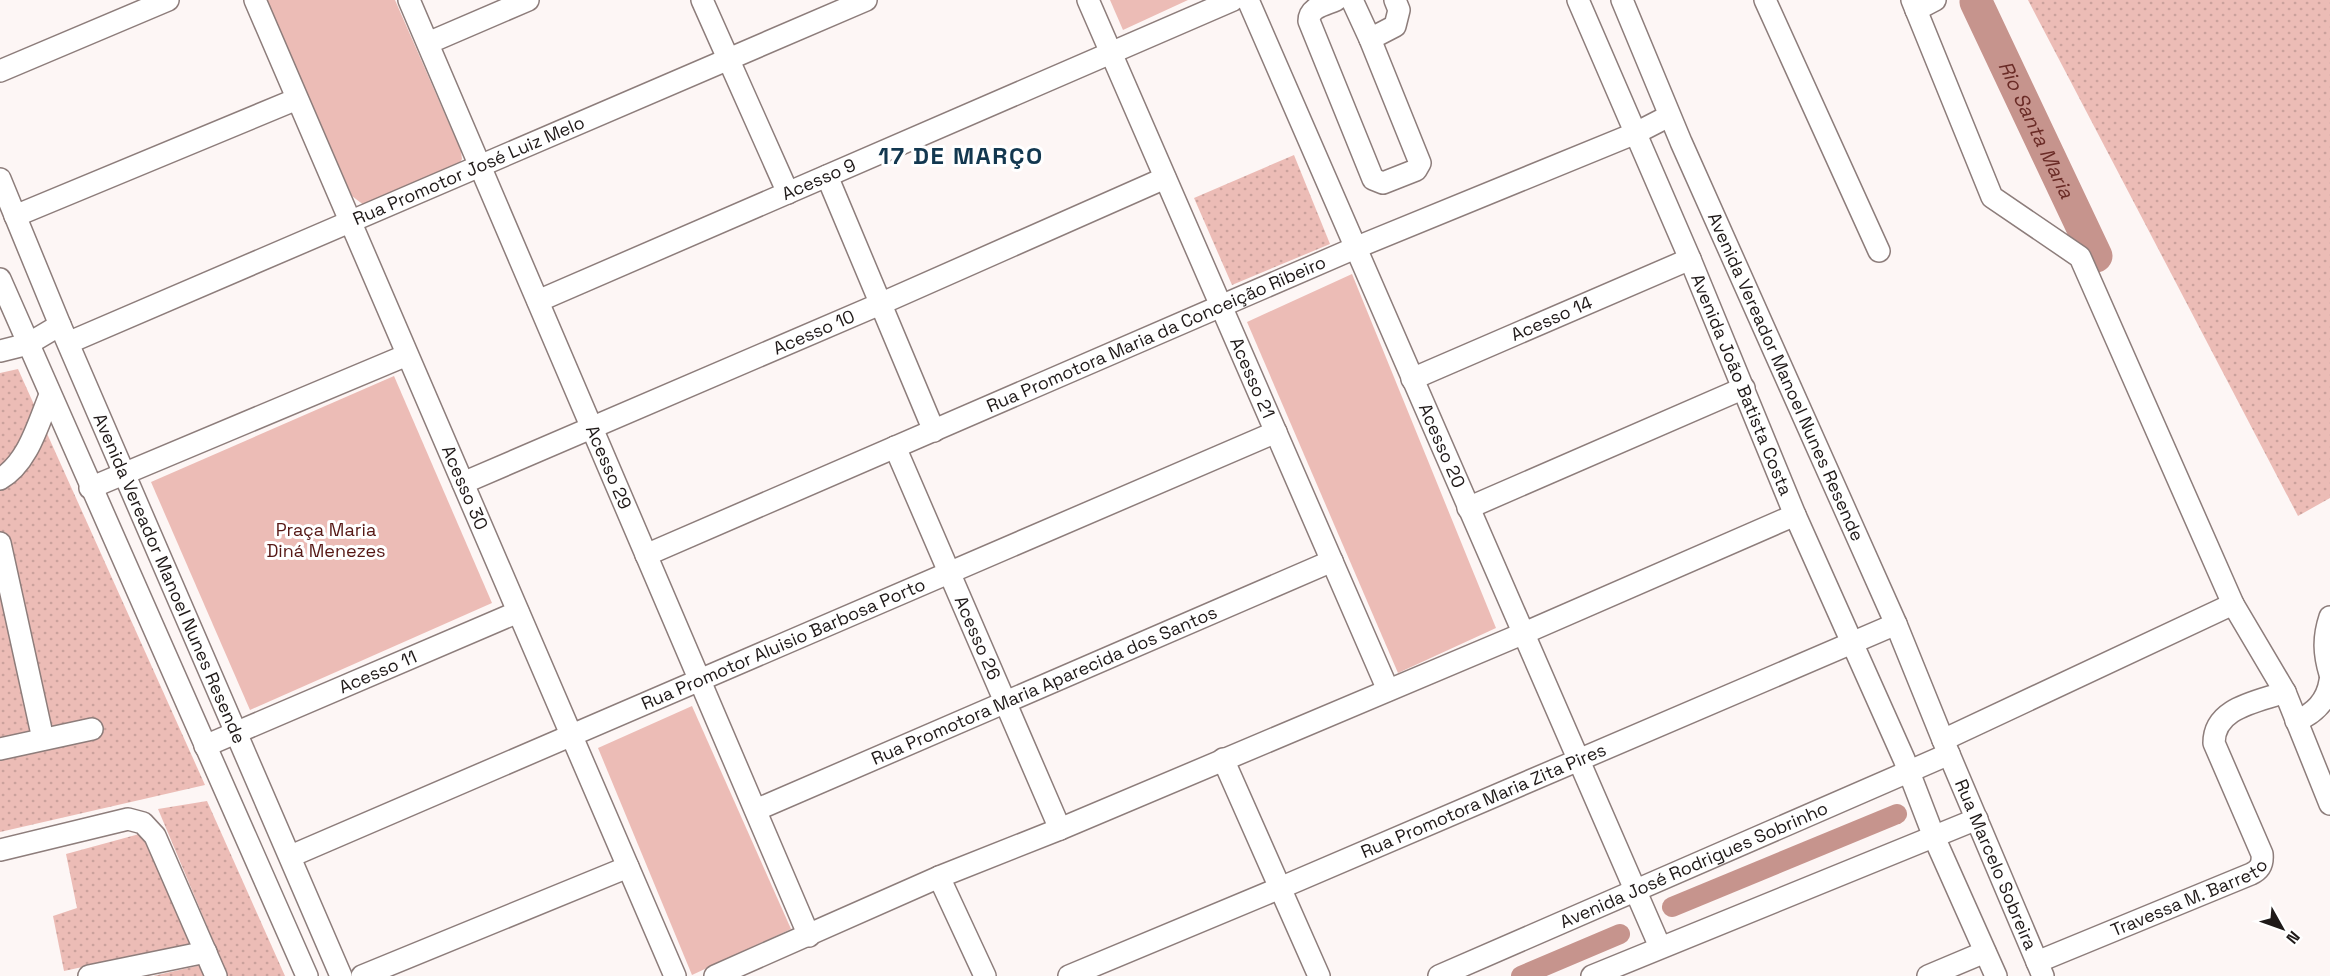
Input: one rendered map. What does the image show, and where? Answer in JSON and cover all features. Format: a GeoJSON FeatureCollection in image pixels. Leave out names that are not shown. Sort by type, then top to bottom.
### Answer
{"type":"FeatureCollection","features":[{"type":"Feature","properties":{"kind":"street"},"geometry":{"type":"LineString","coordinates":[[0,71],[168,0]]}},
{"type":"Feature","properties":{"kind":"street","name":"Acesso 30"},"geometry":{"type":"LineString","coordinates":[[255,0],[675,976]]}},
{"type":"Feature","properties":{"kind":"street","name":"Acesso 29"},"geometry":{"type":"LineString","coordinates":[[409,0],[809,936]]}},
{"type":"Feature","properties":{"kind":"street"},"geometry":{"type":"LineString","coordinates":[[428,43],[528,0]]}},
{"type":"Feature","properties":{"kind":"street"},"geometry":{"type":"LineString","coordinates":[[702,0],[788,193]]}},
{"type":"Feature","properties":{"kind":"street","name":"Rua Promotor José Luiz Melo"},"geometry":{"type":"LineString","coordinates":[[0,351],[65,334],[350,222],[866,0]]}},
{"type":"Feature","properties":{"kind":"street","name":"Acesso 21"},"geometry":{"type":"LineString","coordinates":[[1088,0],[1388,690]]}},
{"type":"Feature","properties":{"kind":"street","name":"Acesso 9"},"geometry":{"type":"LineString","coordinates":[[538,302],[1233,0]]}},
{"type":"Feature","properties":{"kind":"street","name":"Acesso 20"},"geometry":{"type":"LineString","coordinates":[[1248,0],[1577,761],[1660,947]]}},
{"type":"Feature","properties":{"kind":"street"},"geometry":{"type":"LineString","coordinates":[[1336,0],[1313,10],[1309,15],[1309,21],[1373,179],[1383,183],[1416,170],[1420,163],[1352,0]]}},
{"type":"Feature","properties":{"kind":"street"},"geometry":{"type":"LineString","coordinates":[[1370,39],[1395,26],[1399,10],[1395,0]]}},
{"type":"Feature","properties":{"kind":"street","name":"Avenida João Batista Costa"},"geometry":{"type":"LineString","coordinates":[[1578,0],[1690,259],[1796,515],[1908,770]]}},
{"type":"Feature","properties":{"kind":"street","name":"Avenida Vereador Manoel Nunes Resende"},"geometry":{"type":"LineString","coordinates":[[1622,0],[1669,116],[1896,624],[1946,747]]}},
{"type":"Feature","properties":{"kind":"street"},"geometry":{"type":"LineString","coordinates":[[1766,0],[1879,251]]}},
{"type":"Feature","properties":{"kind":"street"},"geometry":{"type":"LineString","coordinates":[[1935,0],[1914,5],[1992,197],[2080,257],[2233,604],[2285,692],[2330,804]]}},
{"type":"Feature","properties":{"kind":"street"},"geometry":{"type":"LineString","coordinates":[[15,216],[297,99]]}},
{"type":"Feature","properties":{"kind":"street","name":"Rua Promotora Maria da Conceição Ribeiro"},"geometry":{"type":"LineString","coordinates":[[646,555],[1355,248],[1636,133],[1669,116]]}},
{"type":"Feature","properties":{"kind":"street"},"geometry":{"type":"LineString","coordinates":[[826,176],[934,431]]}},
{"type":"Feature","properties":{"kind":"street","name":"Avenida Vereador Manoel Nunes Resende"},"geometry":{"type":"LineString","coordinates":[[0,178],[342,976]]}},
{"type":"Feature","properties":{"kind":"street","name":"Acesso 10"},"geometry":{"type":"LineString","coordinates":[[463,483],[880,304],[1165,178]]}},
{"type":"Feature","properties":{"kind":"street","name":"Acesso 14"},"geometry":{"type":"LineString","coordinates":[[1412,379],[1690,259]]}},
{"type":"Feature","properties":{"kind":"street","name":"Avenida Vereador Manoel Nunes Resende"},"geometry":{"type":"LineString","coordinates":[[0,279],[90,488],[307,976]]}},
{"type":"Feature","properties":{"kind":"street"},"geometry":{"type":"LineString","coordinates":[[90,488],[407,356]]}},
{"type":"Feature","properties":{"kind":"street"},"geometry":{"type":"LineString","coordinates":[[1468,508],[1744,388]]}},
{"type":"Feature","properties":{"kind":"street"},"geometry":{"type":"LineString","coordinates":[[0,479],[11,473],[26,451],[50,395]]}},
{"type":"Feature","properties":{"kind":"street","name":"Rua Promotor Aluisio Barbosa Porto"},"geometry":{"type":"LineString","coordinates":[[291,856],[1276,432]]}},
{"type":"Feature","properties":{"kind":"street","name":"Acesso 26"},"geometry":{"type":"LineString","coordinates":[[895,447],[1060,829]]}},
{"type":"Feature","properties":{"kind":"street"},"geometry":{"type":"LineString","coordinates":[[715,976],[939,877],[1060,829],[1522,634],[1796,515]]}},
{"type":"Feature","properties":{"kind":"street"},"geometry":{"type":"LineString","coordinates":[[0,543],[4,584],[43,739]]}},
{"type":"Feature","properties":{"kind":"street","name":"Rua Promotora Maria Aparecida dos Santos"},"geometry":{"type":"LineString","coordinates":[[756,810],[1332,561]]}},
{"type":"Feature","properties":{"kind":"street","name":"Avenida José Rodrigues Sobrinho"},"geometry":{"type":"LineString","coordinates":[[1439,976],[1908,770],[1946,747],[2233,604]]}},
{"type":"Feature","properties":{"kind":"street","name":"Acesso 11"},"geometry":{"type":"LineString","coordinates":[[205,746],[518,612]]}},
{"type":"Feature","properties":{"kind":"street"},"geometry":{"type":"LineString","coordinates":[[2330,617],[2324,655],[2330,674]]}},
{"type":"Feature","properties":{"kind":"street","name":"Rua Promotora Maria Zita Pires"},"geometry":{"type":"LineString","coordinates":[[1069,976],[1896,624]]}},
{"type":"Feature","properties":{"kind":"street"},"geometry":{"type":"LineString","coordinates":[[2296,721],[2319,706],[2327,693],[2330,681]]}},
{"type":"Feature","properties":{"kind":"street","name":"Travessa M. Barreto"},"geometry":{"type":"LineString","coordinates":[[2040,969],[2259,869],[2262,854],[2214,743],[2214,736],[2217,724],[2226,714],[2285,692]]}},
{"type":"Feature","properties":{"kind":"street"},"geometry":{"type":"LineString","coordinates":[[0,749],[92,729]]}},
{"type":"Feature","properties":{"kind":"street","name":"Rua Marcelo Sobreira"},"geometry":{"type":"LineString","coordinates":[[1946,747],[2040,969]]}},
{"type":"Feature","properties":{"kind":"street"},"geometry":{"type":"LineString","coordinates":[[1223,759],[1319,976]]}},
{"type":"Feature","properties":{"kind":"street"},"geometry":{"type":"LineString","coordinates":[[1908,770],[1934,837],[1996,976]]}},
{"type":"Feature","properties":{"kind":"street"},"geometry":{"type":"LineString","coordinates":[[0,850],[128,819],[143,823],[155,836],[216,976]]}},
{"type":"Feature","properties":{"kind":"street"},"geometry":{"type":"LineString","coordinates":[[1592,976],[1641,967],[1660,947],[1782,900],[1977,819]]}},
{"type":"Feature","properties":{"kind":"street"},"geometry":{"type":"LineString","coordinates":[[362,976],[628,867]]}},
{"type":"Feature","properties":{"kind":"street"},"geometry":{"type":"LineString","coordinates":[[939,877],[985,976]]}},
{"type":"Feature","properties":{"kind":"street"},"geometry":{"type":"LineString","coordinates":[[89,976],[206,952]]}},
{"type":"Feature","properties":{"kind":"street"},"geometry":{"type":"LineString","coordinates":[[1928,976],[1985,952]]}},
{"type":"Feature","properties":{"kind":"green space"},"geometry":{"type":"Polygon","coordinates":[[[267,0],[395,0],[461,151],[462,159],[458,166],[365,206],[352,196],[267,0]]]}},
{"type":"Feature","properties":{"kind":"green space"},"geometry":{"type":"Polygon","coordinates":[[[1110,0],[1188,0],[1123,30],[1110,0]]]}},
{"type":"Feature","properties":{"kind":"green space"},"geometry":{"type":"Polygon","coordinates":[[[2028,0],[2330,0],[2330,498],[2298,516],[2028,0]]]}},
{"type":"Feature","properties":{"kind":"green space"},"geometry":{"type":"Polygon","coordinates":[[[1294,155],[1330,244],[1232,285],[1194,198],[1294,155]]]}},
{"type":"Feature","properties":{"kind":"green space"},"geometry":{"type":"Polygon","coordinates":[[[1352,274],[1496,628],[1398,673],[1247,322],[1352,274]]]}},
{"type":"Feature","properties":{"kind":"green space"},"geometry":{"type":"Polygon","coordinates":[[[18,369],[205,785],[0,832],[0,373],[18,369]]]}},
{"type":"Feature","properties":{"kind":"green space","name":"Praça Maria Diná Menezes"},"geometry":{"type":"Polygon","coordinates":[[[394,376],[492,603],[250,710],[151,482],[394,376]]]}},
{"type":"Feature","properties":{"kind":"green space"},"geometry":{"type":"Polygon","coordinates":[[[692,706],[791,929],[692,975],[598,748],[692,706]]]}},
{"type":"Feature","properties":{"kind":"green space"},"geometry":{"type":"Polygon","coordinates":[[[207,801],[285,976],[228,976],[158,809],[207,801]]]}},
{"type":"Feature","properties":{"kind":"green space"},"geometry":{"type":"Polygon","coordinates":[[[143,833],[193,943],[64,971],[53,916],[77,908],[66,854],[143,833]]]}},
{"type":"Feature","properties":{"kind":"green space"},"geometry":{"type":"Polygon","coordinates":[[[201,965],[205,976],[153,976],[201,965]]]}},
{"type":"Feature","properties":{"kind":"waterway","name":"Rio Santa Maria"},"geometry":{"type":"LineString","coordinates":[[1976,2],[2096,256]]}},
{"type":"Feature","properties":{"kind":"waterway"},"geometry":{"type":"LineString","coordinates":[[1672,907],[1897,814]]}},
{"type":"Feature","properties":{"kind":"waterway"},"geometry":{"type":"LineString","coordinates":[[1521,976],[1620,934]]}},
{"type":"Feature","properties":{"kind":"district","name":"17 DE MARÇO"},"geometry":{"type":"Point","coordinates":[961,156]}}]}
